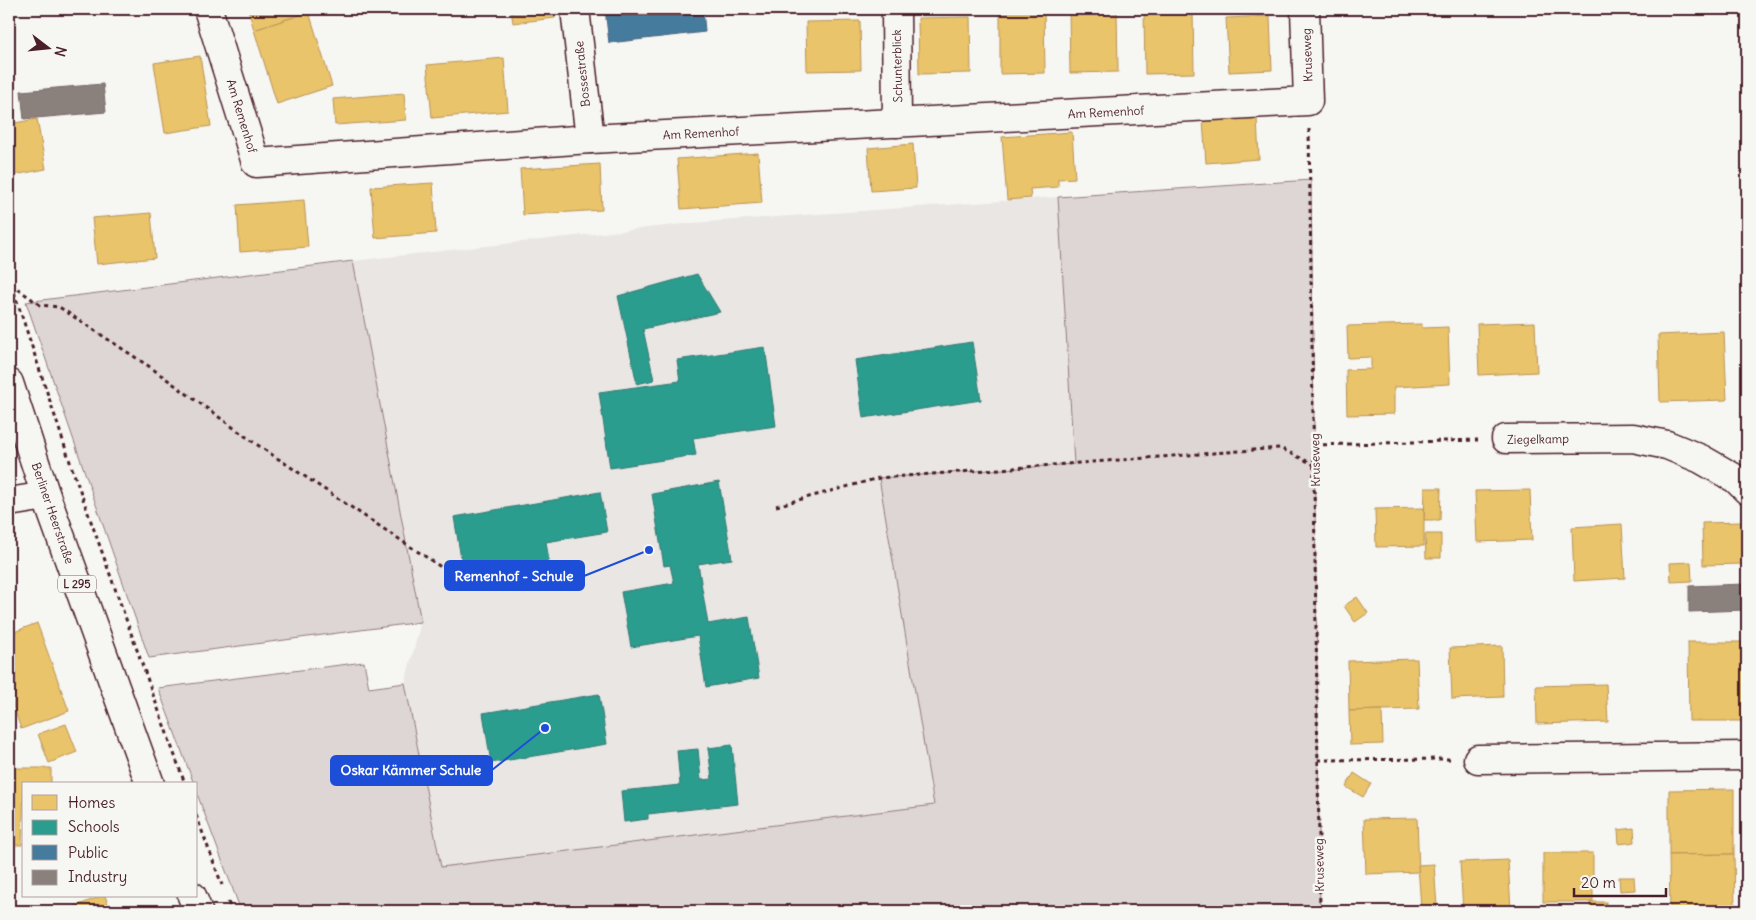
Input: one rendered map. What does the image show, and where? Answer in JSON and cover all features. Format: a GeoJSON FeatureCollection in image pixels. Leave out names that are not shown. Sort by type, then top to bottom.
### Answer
{"type":"FeatureCollection","features":[{"type":"Feature","properties":{"kind":"street","name":"Am Remenhof"},"geometry":{"type":"LineString","coordinates":[[208,9],[256,163],[590,139],[1308,101]]}},
{"type":"Feature","properties":{"kind":"street","name":"Bossestraße"},"geometry":{"type":"LineString","coordinates":[[575,9],[590,139]]}},
{"type":"Feature","properties":{"kind":"street","name":"Schunterblick"},"geometry":{"type":"LineString","coordinates":[[896,9],[897,123]]}},
{"type":"Feature","properties":{"kind":"street","name":"Kruseweg"},"geometry":{"type":"LineString","coordinates":[[1305,9],[1308,101]]}},
{"type":"Feature","properties":{"kind":"street","name":"Berliner Heerstraße"},"geometry":{"type":"LineString","coordinates":[[9,383],[46,496],[149,782]]}},
{"type":"Feature","properties":{"kind":"street","name":"Ziegelkamp"},"geometry":{"type":"LineString","coordinates":[[1506,439],[1633,438],[1667,445],[1701,459],[1736,479],[1747,490]]}},
{"type":"Feature","properties":{"kind":"street"},"geometry":{"type":"LineString","coordinates":[[9,502],[46,496]]}},
{"type":"Feature","properties":{"kind":"street"},"geometry":{"type":"LineString","coordinates":[[1478,759],[1747,756]]}},
{"type":"Feature","properties":{"kind":"street"},"geometry":{"type":"LineString","coordinates":[[193,898],[198,911]]}},
{"type":"Feature","properties":{"kind":"path","name":"Kruseweg"},"geometry":{"type":"LineString","coordinates":[[1308,101],[1315,445],[1320,911]]}},
{"type":"Feature","properties":{"kind":"path"},"geometry":{"type":"LineString","coordinates":[[9,277],[73,471],[184,782]]}},
{"type":"Feature","properties":{"kind":"path"},"geometry":{"type":"LineString","coordinates":[[11,284],[40,305],[59,307],[150,367],[256,444],[441,567]]}},
{"type":"Feature","properties":{"kind":"path","name":"Ziegelkamp"},"geometry":{"type":"LineString","coordinates":[[1315,445],[1506,439]]}},
{"type":"Feature","properties":{"kind":"path"},"geometry":{"type":"LineString","coordinates":[[776,506],[879,478],[1280,448],[1315,464]]}},
{"type":"Feature","properties":{"kind":"path"},"geometry":{"type":"LineString","coordinates":[[1318,760],[1478,759]]}},
{"type":"Feature","properties":{"kind":"path"},"geometry":{"type":"LineString","coordinates":[[198,820],[232,911]]}},
{"type":"Feature","properties":{"kind":"shaded area"},"geometry":{"type":"Polygon","coordinates":[[[1311,180],[1320,911],[241,911],[198,796],[198,782],[193,782],[158,688],[364,662],[369,688],[405,683],[441,867],[934,805],[879,478],[1074,464],[1058,197],[1311,180]]]}},
{"type":"Feature","properties":{"kind":"shaded area"},"geometry":{"type":"Polygon","coordinates":[[[1058,197],[1074,464],[879,478],[934,805],[441,868],[405,683],[421,622],[353,261],[693,223],[1058,197]]]}},
{"type":"Feature","properties":{"kind":"shaded area"},"geometry":{"type":"Polygon","coordinates":[[[353,261],[421,622],[149,658],[26,302],[353,261]]]}},
{"type":"Feature","properties":{"kind":"building: Homes"},"geometry":{"type":"Polygon","coordinates":[[[248,9],[307,9],[309,12],[254,30],[248,9]]]}},
{"type":"Feature","properties":{"kind":"building: Homes"},"geometry":{"type":"Polygon","coordinates":[[[511,9],[554,9],[555,18],[513,23],[511,9]]]}},
{"type":"Feature","properties":{"kind":"building: Homes"},"geometry":{"type":"Polygon","coordinates":[[[1000,9],[1044,9],[1045,73],[1000,74],[1000,9]]]}},
{"type":"Feature","properties":{"kind":"building: Homes"},"geometry":{"type":"Polygon","coordinates":[[[1069,9],[1117,9],[1118,72],[1070,73],[1069,9]]]}},
{"type":"Feature","properties":{"kind":"building: Homes"},"geometry":{"type":"Polygon","coordinates":[[[1193,11],[1194,73],[1145,74],[1144,12],[1193,11]]]}},
{"type":"Feature","properties":{"kind":"building: Homes"},"geometry":{"type":"Polygon","coordinates":[[[309,12],[332,86],[277,104],[254,30],[309,12]]]}},
{"type":"Feature","properties":{"kind":"building: Homes"},"geometry":{"type":"Polygon","coordinates":[[[1270,16],[1272,70],[1229,72],[1226,18],[1270,16]]]}},
{"type":"Feature","properties":{"kind":"building: Homes"},"geometry":{"type":"Polygon","coordinates":[[[970,17],[971,73],[919,74],[918,18],[970,17]]]}},
{"type":"Feature","properties":{"kind":"building: Homes"},"geometry":{"type":"Polygon","coordinates":[[[860,21],[861,70],[807,71],[806,22],[860,21]]]}},
{"type":"Feature","properties":{"kind":"building: Homes"},"geometry":{"type":"Polygon","coordinates":[[[200,56],[211,126],[165,133],[154,63],[200,56]]]}},
{"type":"Feature","properties":{"kind":"building: Homes"},"geometry":{"type":"Polygon","coordinates":[[[504,58],[508,111],[432,118],[427,65],[504,58]]]}},
{"type":"Feature","properties":{"kind":"building: Homes"},"geometry":{"type":"Polygon","coordinates":[[[404,93],[406,120],[335,125],[333,99],[404,93]]]}},
{"type":"Feature","properties":{"kind":"building: Homes"},"geometry":{"type":"Polygon","coordinates":[[[1257,118],[1259,159],[1206,163],[1203,121],[1257,118]]]}},
{"type":"Feature","properties":{"kind":"building: Homes"},"geometry":{"type":"Polygon","coordinates":[[[37,119],[46,169],[9,176],[9,124],[37,119]]]}},
{"type":"Feature","properties":{"kind":"building: Homes"},"geometry":{"type":"Polygon","coordinates":[[[1072,132],[1075,178],[1058,179],[1058,187],[1030,189],[1031,198],[1007,200],[1002,137],[1072,132]]]}},
{"type":"Feature","properties":{"kind":"building: Homes"},"geometry":{"type":"Polygon","coordinates":[[[913,144],[916,188],[871,191],[868,148],[913,144]]]}},
{"type":"Feature","properties":{"kind":"building: Homes"},"geometry":{"type":"Polygon","coordinates":[[[758,153],[762,203],[681,209],[677,159],[758,153]]]}},
{"type":"Feature","properties":{"kind":"building: Homes"},"geometry":{"type":"Polygon","coordinates":[[[600,164],[602,210],[523,215],[520,169],[600,164]]]}},
{"type":"Feature","properties":{"kind":"building: Homes"},"geometry":{"type":"Polygon","coordinates":[[[433,183],[436,233],[375,238],[371,187],[433,183]]]}},
{"type":"Feature","properties":{"kind":"building: Homes"},"geometry":{"type":"Polygon","coordinates":[[[304,200],[308,247],[240,252],[237,205],[304,200]]]}},
{"type":"Feature","properties":{"kind":"building: Homes"},"geometry":{"type":"Polygon","coordinates":[[[151,213],[155,258],[97,264],[92,218],[151,213]]]}},
{"type":"Feature","properties":{"kind":"building: Homes"},"geometry":{"type":"Polygon","coordinates":[[[1535,322],[1537,372],[1479,375],[1477,324],[1535,322]]]}},
{"type":"Feature","properties":{"kind":"building: Homes"},"geometry":{"type":"Polygon","coordinates":[[[1422,324],[1422,328],[1448,327],[1450,384],[1394,387],[1394,414],[1347,415],[1346,370],[1371,369],[1371,357],[1348,358],[1347,326],[1422,324]]]}},
{"type":"Feature","properties":{"kind":"building: Homes"},"geometry":{"type":"Polygon","coordinates":[[[1724,332],[1727,400],[1660,402],[1658,335],[1724,332]]]}},
{"type":"Feature","properties":{"kind":"building: Homes"},"geometry":{"type":"Polygon","coordinates":[[[1425,488],[1441,488],[1440,520],[1424,520],[1425,488]]]}},
{"type":"Feature","properties":{"kind":"building: Homes"},"geometry":{"type":"Polygon","coordinates":[[[1530,490],[1532,540],[1477,542],[1475,491],[1530,490]]]}},
{"type":"Feature","properties":{"kind":"building: Homes"},"geometry":{"type":"Polygon","coordinates":[[[1424,508],[1424,546],[1376,547],[1375,509],[1424,508]]]}},
{"type":"Feature","properties":{"kind":"building: Homes"},"geometry":{"type":"Polygon","coordinates":[[[1742,522],[1743,564],[1703,565],[1702,523],[1742,522]]]}},
{"type":"Feature","properties":{"kind":"building: Homes"},"geometry":{"type":"Polygon","coordinates":[[[1622,524],[1625,578],[1574,581],[1572,527],[1622,524]]]}},
{"type":"Feature","properties":{"kind":"building: Homes"},"geometry":{"type":"Polygon","coordinates":[[[1425,534],[1441,534],[1441,558],[1426,558],[1425,534]]]}},
{"type":"Feature","properties":{"kind":"building: Homes"},"geometry":{"type":"Polygon","coordinates":[[[1691,562],[1692,581],[1671,582],[1670,563],[1691,562]]]}},
{"type":"Feature","properties":{"kind":"building: Homes"},"geometry":{"type":"Polygon","coordinates":[[[1357,597],[1368,613],[1355,622],[1344,606],[1357,597]]]}},
{"type":"Feature","properties":{"kind":"building: Homes"},"geometry":{"type":"Polygon","coordinates":[[[37,623],[69,711],[21,729],[9,694],[9,634],[37,623]]]}},
{"type":"Feature","properties":{"kind":"building: Homes"},"geometry":{"type":"Polygon","coordinates":[[[1688,642],[1746,642],[1747,721],[1689,721],[1688,642]]]}},
{"type":"Feature","properties":{"kind":"building: Homes"},"geometry":{"type":"Polygon","coordinates":[[[1502,646],[1503,697],[1452,699],[1450,648],[1502,646]]]}},
{"type":"Feature","properties":{"kind":"building: Homes"},"geometry":{"type":"Polygon","coordinates":[[[1417,659],[1419,709],[1349,711],[1348,661],[1417,659]]]}},
{"type":"Feature","properties":{"kind":"building: Homes"},"geometry":{"type":"Polygon","coordinates":[[[1606,684],[1608,722],[1537,724],[1536,686],[1606,684]]]}},
{"type":"Feature","properties":{"kind":"building: Homes"},"geometry":{"type":"Polygon","coordinates":[[[1382,710],[1383,744],[1350,745],[1349,711],[1382,710]]]}},
{"type":"Feature","properties":{"kind":"building: Homes"},"geometry":{"type":"Polygon","coordinates":[[[66,724],[77,752],[49,763],[38,734],[66,724]]]}},
{"type":"Feature","properties":{"kind":"building: Homes"},"geometry":{"type":"Polygon","coordinates":[[[9,768],[51,768],[51,782],[22,782],[22,845],[9,845],[9,768]]]}},
{"type":"Feature","properties":{"kind":"building: Homes"},"geometry":{"type":"Polygon","coordinates":[[[1354,773],[1371,784],[1363,797],[1346,787],[1354,773]]]}},
{"type":"Feature","properties":{"kind":"building: Homes"},"geometry":{"type":"Polygon","coordinates":[[[1734,789],[1734,854],[1669,855],[1669,790],[1734,789]]]}},
{"type":"Feature","properties":{"kind":"building: Homes"},"geometry":{"type":"Polygon","coordinates":[[[1417,818],[1419,872],[1366,874],[1364,819],[1417,818]]]}},
{"type":"Feature","properties":{"kind":"building: Homes"},"geometry":{"type":"Polygon","coordinates":[[[1634,828],[1635,842],[1619,844],[1618,830],[1634,828]]]}},
{"type":"Feature","properties":{"kind":"building: Homes"},"geometry":{"type":"Polygon","coordinates":[[[1543,853],[1593,853],[1593,902],[1543,902],[1543,853]]]}},
{"type":"Feature","properties":{"kind":"building: Homes"},"geometry":{"type":"Polygon","coordinates":[[[1734,854],[1735,911],[1670,911],[1669,855],[1734,854]]]}},
{"type":"Feature","properties":{"kind":"building: Homes"},"geometry":{"type":"Polygon","coordinates":[[[1508,860],[1511,910],[1463,911],[1460,862],[1508,860]]]}},
{"type":"Feature","properties":{"kind":"building: Homes"},"geometry":{"type":"Polygon","coordinates":[[[1434,864],[1437,907],[1421,908],[1418,865],[1434,864]]]}},
{"type":"Feature","properties":{"kind":"building: Homes"},"geometry":{"type":"Polygon","coordinates":[[[1619,877],[1634,877],[1635,890],[1620,891],[1619,877]]]}},
{"type":"Feature","properties":{"kind":"building: Homes"},"geometry":{"type":"Polygon","coordinates":[[[97,898],[106,898],[111,911],[63,911],[97,898]]]}},
{"type":"Feature","properties":{"kind":"building: Homes"},"geometry":{"type":"Polygon","coordinates":[[[1590,902],[1606,902],[1606,911],[1590,911],[1590,902]]]}},
{"type":"Feature","properties":{"kind":"building: Schools"},"geometry":{"type":"Polygon","coordinates":[[[697,274],[720,312],[643,329],[654,380],[637,384],[618,296],[697,274]]]}},
{"type":"Feature","properties":{"kind":"building: Schools"},"geometry":{"type":"Polygon","coordinates":[[[972,342],[981,400],[863,418],[855,360],[972,342]]]}},
{"type":"Feature","properties":{"kind":"building: Schools"},"geometry":{"type":"Polygon","coordinates":[[[765,347],[776,426],[693,438],[696,455],[610,468],[599,392],[680,381],[677,360],[765,347]]]}},
{"type":"Feature","properties":{"kind":"building: Schools"},"geometry":{"type":"Polygon","coordinates":[[[719,482],[732,559],[698,564],[708,624],[749,617],[759,678],[706,687],[698,636],[631,647],[621,592],[674,583],[670,565],[664,566],[652,494],[719,482]]]}},
{"type":"Feature","properties":{"kind":"building: Schools"},"geometry":{"type":"Polygon","coordinates":[[[600,492],[607,532],[546,542],[549,561],[464,576],[454,517],[600,492]]]}},
{"type":"Feature","properties":{"kind":"building: Schools"},"geometry":{"type":"Polygon","coordinates":[[[599,694],[607,744],[491,763],[483,713],[599,694]]]}},
{"type":"Feature","properties":{"kind":"building: Schools"},"geometry":{"type":"Polygon","coordinates":[[[732,745],[738,804],[648,814],[648,819],[624,822],[621,791],[680,785],[677,751],[698,749],[701,780],[712,779],[708,748],[732,745]]]}},
{"type":"Feature","properties":{"kind":"building: Public"},"geometry":{"type":"Polygon","coordinates":[[[605,9],[703,9],[705,32],[609,43],[605,9]]]}},
{"type":"Feature","properties":{"kind":"building: Industry"},"geometry":{"type":"Polygon","coordinates":[[[103,84],[106,112],[24,119],[21,91],[103,84]]]}},
{"type":"Feature","properties":{"kind":"building: Industry"},"geometry":{"type":"Polygon","coordinates":[[[1745,584],[1745,610],[1689,612],[1689,586],[1745,584]]]}},
{"type":"Feature","properties":{"kind":"place","name":"Remenhof - Schule"},"geometry":{"type":"Point","coordinates":[649,550]}},
{"type":"Feature","properties":{"kind":"place","name":"Oskar Kämmer Schule"},"geometry":{"type":"Point","coordinates":[545,728]}}]}
